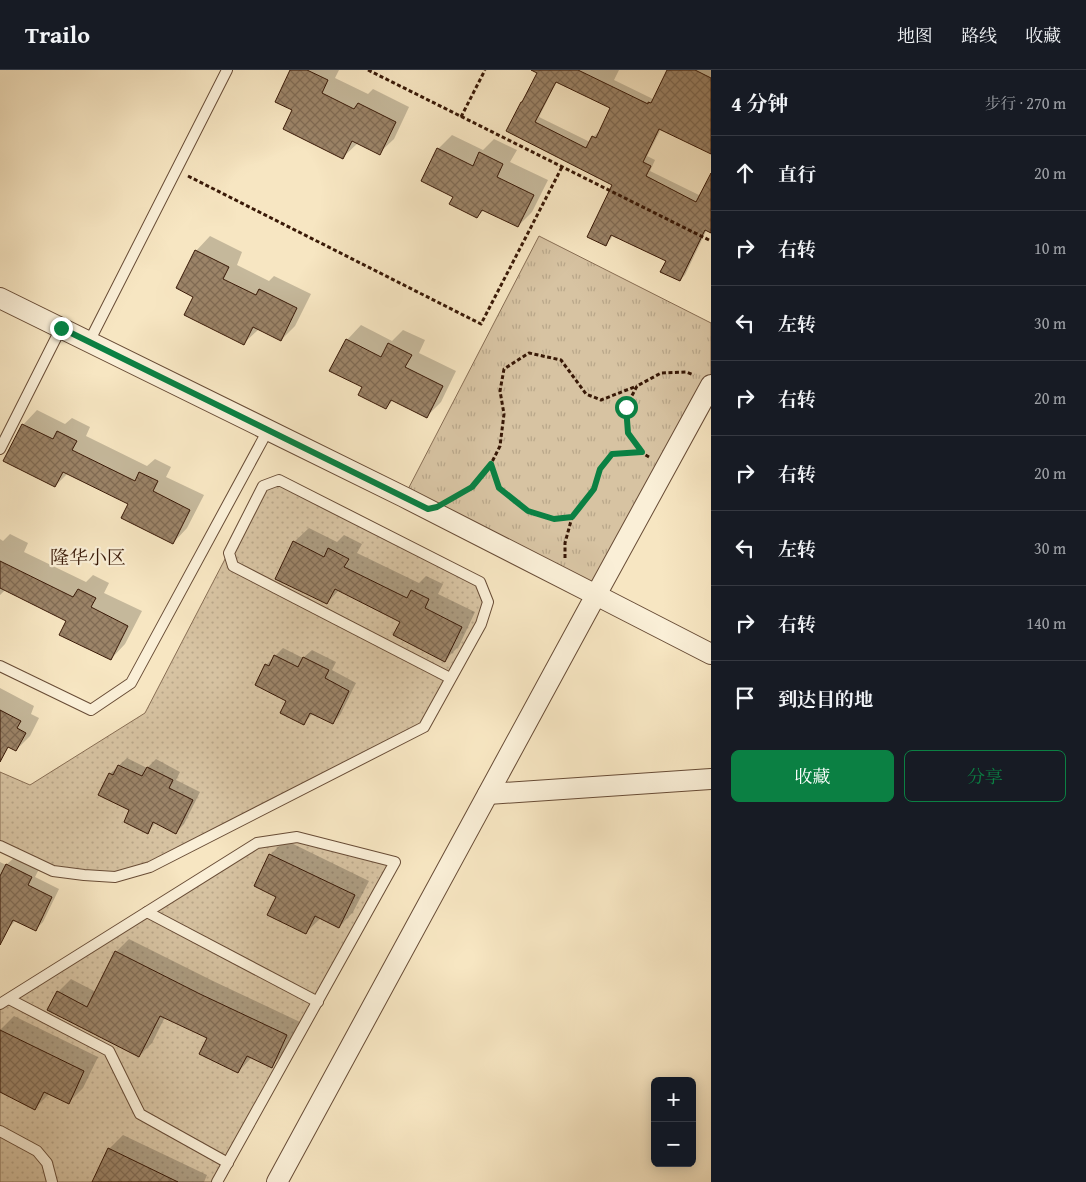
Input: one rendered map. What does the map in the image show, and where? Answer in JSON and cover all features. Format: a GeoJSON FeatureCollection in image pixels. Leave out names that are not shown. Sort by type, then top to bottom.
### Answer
{"type":"FeatureCollection","features":[{"type":"Feature","properties":{"kind":"street"},"geometry":{"type":"LineString","coordinates":[[0,298],[428,509],[711,654]]}},
{"type":"Feature","properties":{"kind":"street"},"geometry":{"type":"LineString","coordinates":[[277,1182],[666,468],[703,380]]}},
{"type":"Feature","properties":{"kind":"street"},"geometry":{"type":"LineString","coordinates":[[488,794],[711,779]]}},
{"type":"Feature","properties":{"kind":"lane"},"geometry":{"type":"LineString","coordinates":[[89,342],[227,70]]}},
{"type":"Feature","properties":{"kind":"lane"},"geometry":{"type":"LineString","coordinates":[[0,449],[61,328]]}},
{"type":"Feature","properties":{"kind":"lane"},"geometry":{"type":"LineString","coordinates":[[0,666],[91,710],[131,683],[268,430]]}},
{"type":"Feature","properties":{"kind":"lane"},"geometry":{"type":"LineString","coordinates":[[0,846],[53,871],[115,877],[150,867],[424,727],[481,624],[488,602],[480,582],[279,480],[263,486],[230,552],[232,566],[450,678]]}},
{"type":"Feature","properties":{"kind":"lane"},"geometry":{"type":"LineString","coordinates":[[4,1002],[257,843],[297,837],[395,862],[217,1182]]}},
{"type":"Feature","properties":{"kind":"lane"},"geometry":{"type":"LineString","coordinates":[[147,912],[318,1002]]}},
{"type":"Feature","properties":{"kind":"lane"},"geometry":{"type":"LineString","coordinates":[[4,1002],[109,1051],[140,1114],[228,1163]]}},
{"type":"Feature","properties":{"kind":"lane"},"geometry":{"type":"LineString","coordinates":[[0,1131],[37,1151],[47,1163],[52,1182]]}},
{"type":"Feature","properties":{"kind":"path"},"geometry":{"type":"LineString","coordinates":[[368,70],[711,241]]}},
{"type":"Feature","properties":{"kind":"path"},"geometry":{"type":"LineString","coordinates":[[462,117],[485,70]]}},
{"type":"Feature","properties":{"kind":"path"},"geometry":{"type":"LineString","coordinates":[[176,170],[481,324],[562,167]]}},
{"type":"Feature","properties":{"kind":"path"},"geometry":{"type":"LineString","coordinates":[[428,509],[437,507],[472,487],[491,464],[500,446],[504,414],[500,392],[504,369],[529,352],[561,360],[586,394],[601,400],[637,386],[661,373],[686,372],[703,380]]}},
{"type":"Feature","properties":{"kind":"path"},"geometry":{"type":"LineString","coordinates":[[637,386],[626,407],[628,433],[642,452],[666,468]]}},
{"type":"Feature","properties":{"kind":"path"},"geometry":{"type":"LineString","coordinates":[[571,582],[564,570],[565,543],[572,517],[594,489],[600,469],[612,454],[642,452]]}},
{"type":"Feature","properties":{"kind":"path"},"geometry":{"type":"LineString","coordinates":[[491,464],[499,488],[528,511],[554,519],[572,517]]}},
{"type":"Feature","properties":{"kind":"green space"},"geometry":{"type":"Polygon","coordinates":[[[539,236],[711,323],[711,385],[596,595],[404,497],[539,236]]]}},
{"type":"Feature","properties":{"kind":"green space"},"geometry":{"type":"Polygon","coordinates":[[[279,480],[480,582],[488,602],[424,727],[150,867],[115,877],[53,871],[0,846],[0,772],[30,785],[145,713],[263,486],[279,480]]]}},
{"type":"Feature","properties":{"kind":"green space"},"geometry":{"type":"Polygon","coordinates":[[[297,837],[395,862],[217,1182],[0,1182],[0,1004],[257,843],[297,837]]]}},
{"type":"Feature","properties":{"kind":"building"},"geometry":{"type":"Polygon","coordinates":[[[290,70],[307,70],[328,80],[322,93],[354,109],[358,103],[396,122],[380,155],[352,141],[343,159],[283,129],[292,110],[275,102],[290,70]]]}},
{"type":"Feature","properties":{"kind":"building"},"geometry":{"type":"Polygon","coordinates":[[[531,70],[578,70],[648,104],[648,102],[651,103],[667,70],[695,70],[711,78],[711,154],[659,129],[643,162],[651,166],[646,176],[696,202],[711,173],[711,233],[705,230],[680,281],[660,272],[666,261],[611,235],[606,246],[587,237],[612,185],[506,131],[537,73],[531,70]],[[556,82],[535,122],[586,148],[592,136],[596,138],[610,108],[556,82]]]}},
{"type":"Feature","properties":{"kind":"building"},"geometry":{"type":"Polygon","coordinates":[[[437,148],[473,166],[479,152],[503,164],[497,177],[534,195],[518,227],[482,210],[477,218],[449,204],[453,197],[421,181],[437,148]]]}},
{"type":"Feature","properties":{"kind":"building"},"geometry":{"type":"Polygon","coordinates":[[[195,250],[229,267],[223,279],[256,295],[259,289],[297,308],[281,341],[253,327],[244,345],[184,315],[193,297],[176,288],[195,250]]]}},
{"type":"Feature","properties":{"kind":"building"},"geometry":{"type":"Polygon","coordinates":[[[346,339],[381,357],[388,343],[412,355],[405,367],[443,386],[427,418],[391,400],[386,409],[358,395],[362,387],[329,371],[346,339]]]}},
{"type":"Feature","properties":{"kind":"building"},"geometry":{"type":"Polygon","coordinates":[[[22,424],[53,439],[57,431],[77,441],[72,450],[135,481],[139,472],[158,481],[153,491],[190,510],[173,544],[121,518],[128,504],[63,472],[55,487],[3,461],[22,424]]]}},
{"type":"Feature","properties":{"kind":"building"},"geometry":{"type":"Polygon","coordinates":[[[293,541],[324,557],[328,548],[349,559],[344,567],[407,598],[411,590],[429,599],[425,608],[462,627],[445,662],[393,635],[400,622],[335,589],[327,604],[275,579],[293,541]]]}},
{"type":"Feature","properties":{"kind":"building"},"geometry":{"type":"Polygon","coordinates":[[[0,561],[73,597],[78,589],[96,598],[91,607],[128,626],[111,660],[59,635],[66,621],[0,588],[0,561]]]}},
{"type":"Feature","properties":{"kind":"building"},"geometry":{"type":"Polygon","coordinates":[[[274,655],[298,667],[303,657],[329,670],[325,678],[349,691],[333,724],[310,713],[304,725],[280,713],[286,701],[255,685],[265,664],[269,666],[274,655]]]}},
{"type":"Feature","properties":{"kind":"building"},"geometry":{"type":"Polygon","coordinates":[[[0,710],[21,721],[17,728],[26,733],[16,751],[8,747],[0,762],[0,710]]]}},
{"type":"Feature","properties":{"kind":"building"},"geometry":{"type":"Polygon","coordinates":[[[118,765],[142,776],[147,767],[173,780],[169,788],[193,800],[176,834],[153,822],[148,834],[124,822],[129,810],[98,795],[109,773],[113,775],[118,765]]]}},
{"type":"Feature","properties":{"kind":"building"},"geometry":{"type":"Polygon","coordinates":[[[269,854],[355,895],[339,928],[315,916],[306,934],[267,915],[276,897],[254,886],[269,854]]]}},
{"type":"Feature","properties":{"kind":"building"},"geometry":{"type":"Polygon","coordinates":[[[6,864],[32,877],[28,885],[52,897],[36,931],[13,920],[0,945],[0,876],[6,864]]]}},
{"type":"Feature","properties":{"kind":"building"},"geometry":{"type":"Polygon","coordinates":[[[115,951],[287,1035],[272,1068],[247,1056],[238,1073],[199,1054],[207,1038],[160,1016],[139,1057],[47,1010],[57,991],[87,1007],[115,951]]]}},
{"type":"Feature","properties":{"kind":"building"},"geometry":{"type":"Polygon","coordinates":[[[0,1030],[84,1071],[69,1104],[44,1092],[35,1110],[0,1092],[0,1030]]]}},
{"type":"Feature","properties":{"kind":"building"},"geometry":{"type":"Polygon","coordinates":[[[108,1148],[178,1182],[92,1182],[108,1148]]]}},
{"type":"Feature","properties":{"kind":"district","name":"隆华小区"},"geometry":{"type":"Point","coordinates":[88,557]}},
{"type":"Feature","properties":{"kind":"route"},"geometry":{"type":"LineString","coordinates":[[61,328],[428,509],[437,507],[472,487],[491,464],[499,488],[528,511],[554,519],[572,517],[594,489],[600,469],[612,454],[642,452],[628,433],[626,407]]}}]}
